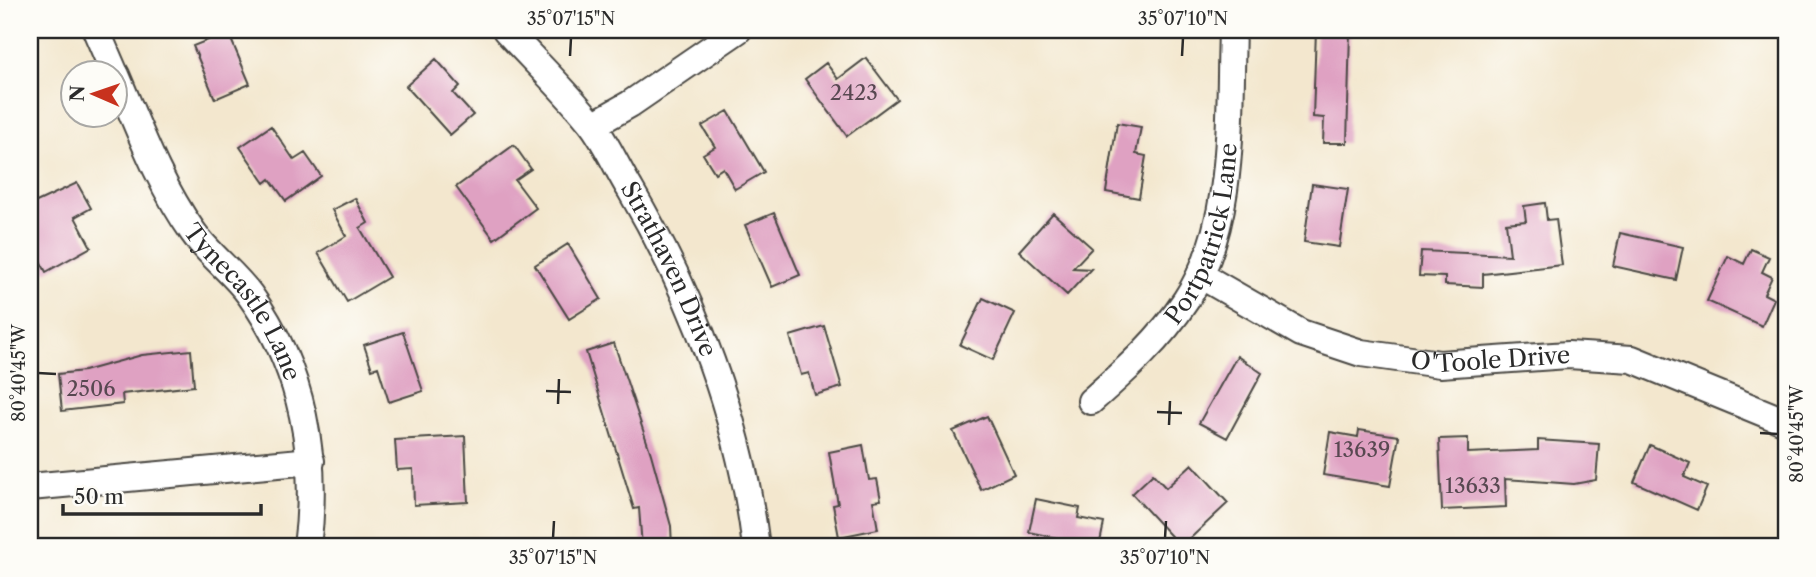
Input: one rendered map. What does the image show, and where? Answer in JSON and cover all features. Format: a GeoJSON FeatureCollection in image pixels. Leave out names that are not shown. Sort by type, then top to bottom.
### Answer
{"type":"FeatureCollection","features":[{"type":"Feature","properties":{"kind":"street","name":"Tynecastle Lane"},"geometry":{"type":"LineString","coordinates":[[96,30],[109,60]]}},
{"type":"Feature","properties":{"kind":"street","name":"Strathaven Drive"},"geometry":{"type":"LineString","coordinates":[[506,30],[593,125],[652,227],[697,325],[730,421],[745,479],[757,547]]}},
{"type":"Feature","properties":{"kind":"street"},"geometry":{"type":"LineString","coordinates":[[593,125],[630,104],[738,30]]}},
{"type":"Feature","properties":{"kind":"street","name":"Portpatrick Lane"},"geometry":{"type":"LineString","coordinates":[[1091,401],[1137,362],[1187,300],[1200,275],[1224,194],[1232,30]]}},
{"type":"Feature","properties":{"kind":"street","name":"Tynecastle Lane"},"geometry":{"type":"LineString","coordinates":[[130,108],[165,189],[194,234],[248,293],[268,323],[297,391],[311,461],[313,505],[307,547]]}},
{"type":"Feature","properties":{"kind":"street","name":"O'Toole Drive"},"geometry":{"type":"LineString","coordinates":[[1200,275],[1301,332],[1361,353],[1440,364],[1568,355],[1632,359],[1786,422]]}},
{"type":"Feature","properties":{"kind":"street"},"geometry":{"type":"LineString","coordinates":[[30,487],[311,461]]}},
{"type":"Feature","properties":{"kind":"building"},"geometry":{"type":"Polygon","coordinates":[[[1316,30],[1350,30],[1347,143],[1323,143],[1324,118],[1313,117],[1316,30]]]}},
{"type":"Feature","properties":{"kind":"building"},"geometry":{"type":"Polygon","coordinates":[[[228,32],[250,84],[215,99],[193,46],[228,32]]]}},
{"type":"Feature","properties":{"kind":"building"},"geometry":{"type":"Polygon","coordinates":[[[866,58],[897,99],[847,136],[805,79],[826,63],[838,79],[866,58]]]}},
{"type":"Feature","properties":{"kind":"building"},"geometry":{"type":"Polygon","coordinates":[[[436,59],[460,86],[453,93],[473,115],[450,135],[406,86],[436,59]]]}},
{"type":"Feature","properties":{"kind":"building"},"geometry":{"type":"Polygon","coordinates":[[[728,111],[764,172],[735,189],[723,168],[715,173],[703,154],[715,147],[702,126],[728,111]]]}},
{"type":"Feature","properties":{"kind":"building"},"geometry":{"type":"Polygon","coordinates":[[[1117,123],[1141,127],[1136,154],[1146,156],[1139,198],[1106,192],[1117,123]]]}},
{"type":"Feature","properties":{"kind":"building"},"geometry":{"type":"Polygon","coordinates":[[[271,126],[294,160],[305,153],[321,176],[286,201],[270,179],[265,183],[240,147],[271,126]]]}},
{"type":"Feature","properties":{"kind":"building"},"geometry":{"type":"Polygon","coordinates":[[[514,145],[531,169],[515,180],[536,208],[494,239],[456,187],[514,145]]]}},
{"type":"Feature","properties":{"kind":"building"},"geometry":{"type":"Polygon","coordinates":[[[77,183],[91,208],[75,217],[91,247],[46,272],[30,242],[30,205],[77,183]]]}},
{"type":"Feature","properties":{"kind":"building"},"geometry":{"type":"Polygon","coordinates":[[[1312,184],[1348,189],[1339,247],[1304,242],[1312,184]]]}},
{"type":"Feature","properties":{"kind":"building"},"geometry":{"type":"Polygon","coordinates":[[[355,198],[368,223],[360,228],[389,277],[347,302],[318,253],[346,236],[332,210],[355,198]]]}},
{"type":"Feature","properties":{"kind":"building"},"geometry":{"type":"Polygon","coordinates":[[[1545,203],[1547,220],[1556,219],[1562,265],[1483,274],[1483,287],[1445,285],[1445,277],[1419,276],[1421,251],[1510,255],[1506,223],[1526,221],[1524,206],[1545,203]]]}},
{"type":"Feature","properties":{"kind":"building"},"geometry":{"type":"Polygon","coordinates":[[[774,213],[800,275],[772,287],[745,225],[774,213]]]}},
{"type":"Feature","properties":{"kind":"building"},"geometry":{"type":"Polygon","coordinates":[[[1053,213],[1092,248],[1073,268],[1091,269],[1067,295],[1019,251],[1053,213]]]}},
{"type":"Feature","properties":{"kind":"building"},"geometry":{"type":"Polygon","coordinates":[[[1620,233],[1683,247],[1676,280],[1613,266],[1620,233]]]}},
{"type":"Feature","properties":{"kind":"building"},"geometry":{"type":"Polygon","coordinates":[[[568,244],[601,299],[569,319],[535,265],[568,244]]]}},
{"type":"Feature","properties":{"kind":"building"},"geometry":{"type":"Polygon","coordinates":[[[1751,249],[1769,257],[1762,272],[1772,277],[1764,294],[1774,299],[1762,326],[1707,301],[1728,256],[1744,264],[1751,249]]]}},
{"type":"Feature","properties":{"kind":"building"},"geometry":{"type":"Polygon","coordinates":[[[983,298],[1015,313],[993,360],[960,345],[983,298]]]}},
{"type":"Feature","properties":{"kind":"building"},"geometry":{"type":"Polygon","coordinates":[[[824,326],[842,387],[815,395],[809,373],[801,375],[790,336],[824,326]]]}},
{"type":"Feature","properties":{"kind":"building"},"geometry":{"type":"Polygon","coordinates":[[[403,332],[423,391],[389,402],[378,367],[372,369],[364,345],[403,332]]]}},
{"type":"Feature","properties":{"kind":"building"},"geometry":{"type":"Polygon","coordinates":[[[614,343],[651,454],[671,526],[672,547],[642,547],[639,508],[634,509],[586,352],[614,343]]]}},
{"type":"Feature","properties":{"kind":"building"},"geometry":{"type":"Polygon","coordinates":[[[191,350],[194,386],[122,394],[123,404],[62,411],[58,374],[84,371],[142,355],[191,350]]]}},
{"type":"Feature","properties":{"kind":"building"},"geometry":{"type":"Polygon","coordinates":[[[1237,356],[1262,373],[1227,438],[1199,423],[1237,356]]]}},
{"type":"Feature","properties":{"kind":"building"},"geometry":{"type":"Polygon","coordinates":[[[987,416],[1014,474],[981,490],[953,431],[987,416]]]}},
{"type":"Feature","properties":{"kind":"building"},"geometry":{"type":"Polygon","coordinates":[[[1359,430],[1399,436],[1390,486],[1323,475],[1330,432],[1358,437],[1359,430]]]}},
{"type":"Feature","properties":{"kind":"building"},"geometry":{"type":"Polygon","coordinates":[[[465,436],[468,502],[414,505],[413,469],[397,470],[395,440],[465,436]]]}},
{"type":"Feature","properties":{"kind":"building"},"geometry":{"type":"Polygon","coordinates":[[[1468,438],[1468,453],[1538,450],[1538,440],[1599,444],[1596,480],[1574,484],[1505,479],[1506,507],[1442,510],[1439,439],[1468,438]]]}},
{"type":"Feature","properties":{"kind":"building"},"geometry":{"type":"Polygon","coordinates":[[[863,445],[869,480],[877,479],[881,500],[873,501],[878,529],[839,537],[833,505],[838,504],[829,452],[863,445]]]}},
{"type":"Feature","properties":{"kind":"building"},"geometry":{"type":"Polygon","coordinates":[[[1650,445],[1690,463],[1684,477],[1707,487],[1697,510],[1634,482],[1650,445]]]}},
{"type":"Feature","properties":{"kind":"building"},"geometry":{"type":"Polygon","coordinates":[[[1192,464],[1228,503],[1181,547],[1132,494],[1153,474],[1166,488],[1192,464]]]}},
{"type":"Feature","properties":{"kind":"building"},"geometry":{"type":"Polygon","coordinates":[[[1036,499],[1080,508],[1078,518],[1104,523],[1099,547],[1029,532],[1036,499]]]}}]}
